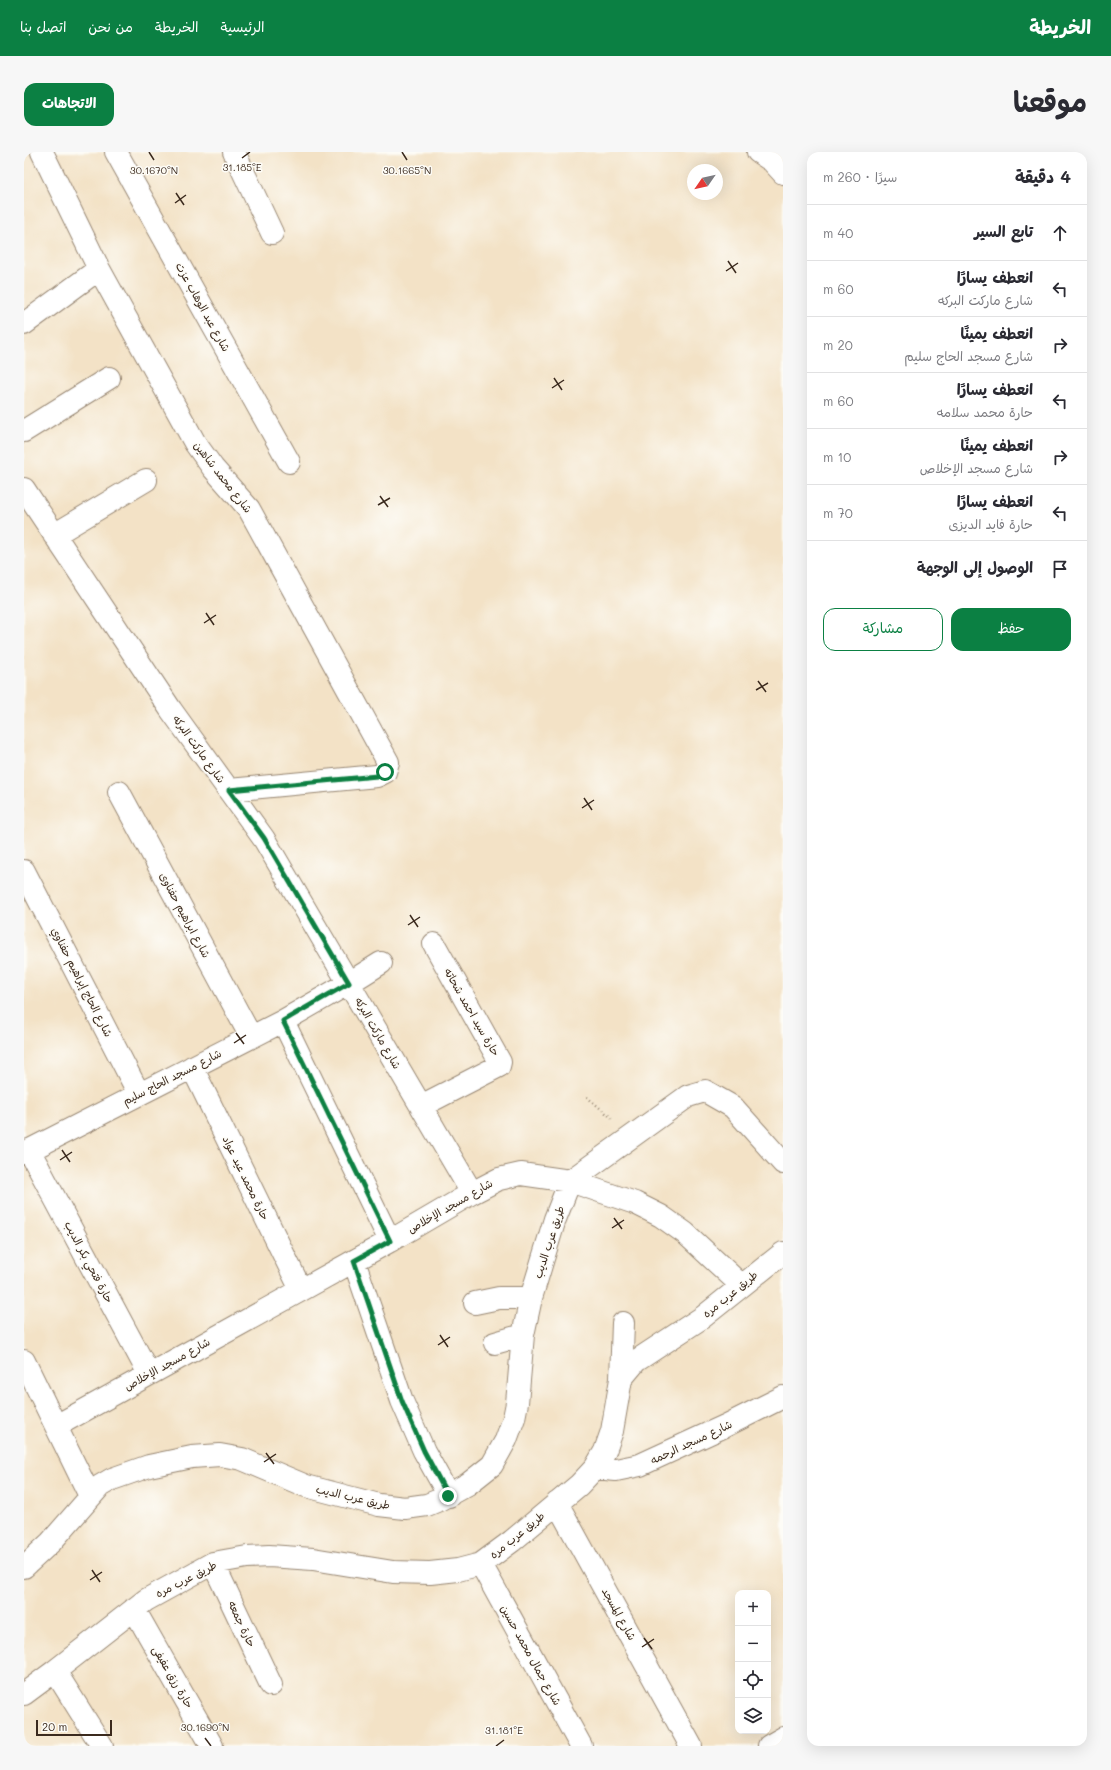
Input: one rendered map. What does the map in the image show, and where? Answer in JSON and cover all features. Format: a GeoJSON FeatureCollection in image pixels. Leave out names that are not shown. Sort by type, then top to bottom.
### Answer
{"type":"FeatureCollection","features":[{"type":"Feature","properties":{"kind":"street","name":"شارع محمد شاهين"},"geometry":{"type":"LineString","coordinates":[[42,152],[99,269],[195,443],[213,468],[249,509],[388,762],[385,772],[377,776],[229,790]]}},
{"type":"Feature","properties":{"kind":"street","name":"شارع عبد الوهاب عزت"},"geometry":{"type":"LineString","coordinates":[[116,152],[289,462]]}},
{"type":"Feature","properties":{"kind":"street"},"geometry":{"type":"LineString","coordinates":[[234,152],[272,233]]}},
{"type":"Feature","properties":{"kind":"street"},"geometry":{"type":"LineString","coordinates":[[758,152],[772,161],[783,173]]}},
{"type":"Feature","properties":{"kind":"street"},"geometry":{"type":"LineString","coordinates":[[24,324],[99,269]]}},
{"type":"Feature","properties":{"kind":"street"},"geometry":{"type":"LineString","coordinates":[[24,431],[109,378]]}},
{"type":"Feature","properties":{"kind":"street"},"geometry":{"type":"LineString","coordinates":[[54,535],[146,480]]}},
{"type":"Feature","properties":{"kind":"street","name":"شارع ماركت البركه"},"geometry":{"type":"LineString","coordinates":[[24,489],[171,710],[264,838],[472,1193]]}},
{"type":"Feature","properties":{"kind":"street","name":"شارع ابراهيم حفناوى"},"geometry":{"type":"LineString","coordinates":[[119,792],[250,1037]]}},
{"type":"Feature","properties":{"kind":"street","name":"شارع الحاج إبراهيم حفناوي"},"geometry":{"type":"LineString","coordinates":[[24,871],[139,1094]]}},
{"type":"Feature","properties":{"kind":"street","name":"حارة سيد احمد شحاته"},"geometry":{"type":"LineString","coordinates":[[420,1106],[499,1066],[500,1062],[434,944]]}},
{"type":"Feature","properties":{"kind":"street","name":"شارع مسجد الحاج سليم"},"geometry":{"type":"LineString","coordinates":[[27,1151],[283,1021],[349,983],[380,963]]}},
{"type":"Feature","properties":{"kind":"street"},"geometry":{"type":"LineString","coordinates":[[283,1021],[390,1241]]}},
{"type":"Feature","properties":{"kind":"street","name":"حارة محمد عيد عواد"},"geometry":{"type":"LineString","coordinates":[[192,1067],[301,1290]]}},
{"type":"Feature","properties":{"kind":"street"},"geometry":{"type":"LineString","coordinates":[[570,1181],[688,1096],[705,1091],[733,1107],[783,1163]]}},
{"type":"Feature","properties":{"kind":"street","name":"حارة فتحي بكر الديب"},"geometry":{"type":"LineString","coordinates":[[27,1151],[149,1374]]}},
{"type":"Feature","properties":{"kind":"street","name":"شارع مسجد الإخلاص"},"geometry":{"type":"LineString","coordinates":[[56,1426],[390,1241],[472,1193],[499,1179],[521,1174],[570,1181],[635,1203],[661,1216],[685,1233],[741,1285]]}},
{"type":"Feature","properties":{"kind":"street","name":"طريق عرب الديب"},"geometry":{"type":"LineString","coordinates":[[24,1567],[51,1542],[90,1496],[112,1479],[149,1466],[192,1457],[220,1455],[242,1459],[306,1486],[379,1505],[405,1508],[426,1505],[448,1496],[468,1484],[492,1465],[506,1440],[517,1403],[523,1335],[531,1298],[555,1220],[570,1181]]}},
{"type":"Feature","properties":{"kind":"street","name":"طريق عرب مره"},"geometry":{"type":"LineString","coordinates":[[24,1694],[134,1609],[161,1591],[213,1563],[247,1557],[269,1556],[313,1559],[393,1572],[430,1573],[458,1570],[481,1564],[512,1541],[579,1485],[595,1468],[605,1451],[612,1431],[621,1379],[636,1361],[703,1317],[783,1252]]}},
{"type":"Feature","properties":{"kind":"street"},"geometry":{"type":"LineString","coordinates":[[354,1261],[402,1401],[424,1451],[448,1496]]}},
{"type":"Feature","properties":{"kind":"street"},"geometry":{"type":"LineString","coordinates":[[475,1304],[500,1298],[531,1298]]}},
{"type":"Feature","properties":{"kind":"street"},"geometry":{"type":"LineString","coordinates":[[621,1379],[623,1323]]}},
{"type":"Feature","properties":{"kind":"street"},"geometry":{"type":"LineString","coordinates":[[495,1343],[523,1335]]}},
{"type":"Feature","properties":{"kind":"street"},"geometry":{"type":"LineString","coordinates":[[24,1361],[90,1496]]}},
{"type":"Feature","properties":{"kind":"street","name":"شارع مسجد الرحمه"},"geometry":{"type":"LineString","coordinates":[[595,1468],[616,1470],[640,1465],[725,1426],[783,1397]]}},
{"type":"Feature","properties":{"kind":"street","name":"شارع المسجد"},"geometry":{"type":"LineString","coordinates":[[557,1503],[691,1746]]}},
{"type":"Feature","properties":{"kind":"street","name":"حارة جمعه"},"geometry":{"type":"LineString","coordinates":[[213,1563],[271,1685]]}},
{"type":"Feature","properties":{"kind":"street","name":"شارع جمال محمد حسين"},"geometry":{"type":"LineString","coordinates":[[481,1564],[581,1746]]}},
{"type":"Feature","properties":{"kind":"street","name":"حارة رزق عفيفى"},"geometry":{"type":"LineString","coordinates":[[134,1609],[212,1746]]}},
{"type":"Feature","properties":{"kind":"street"},"geometry":{"type":"LineString","coordinates":[[55,1671],[102,1746]]}},
{"type":"Feature","properties":{"kind":"street"},"geometry":{"type":"LineString","coordinates":[[769,1746],[783,1738]]}},
{"type":"Feature","properties":{"kind":"path"},"geometry":{"type":"LineString","coordinates":[[587,1097],[633,1135]]}},
{"type":"Feature","properties":{"kind":"route"},"geometry":{"type":"LineString","coordinates":[[385,772],[377,776],[229,790],[264,838],[349,983],[283,1021],[390,1241],[354,1261],[402,1401],[424,1451],[448,1496]]}}]}
